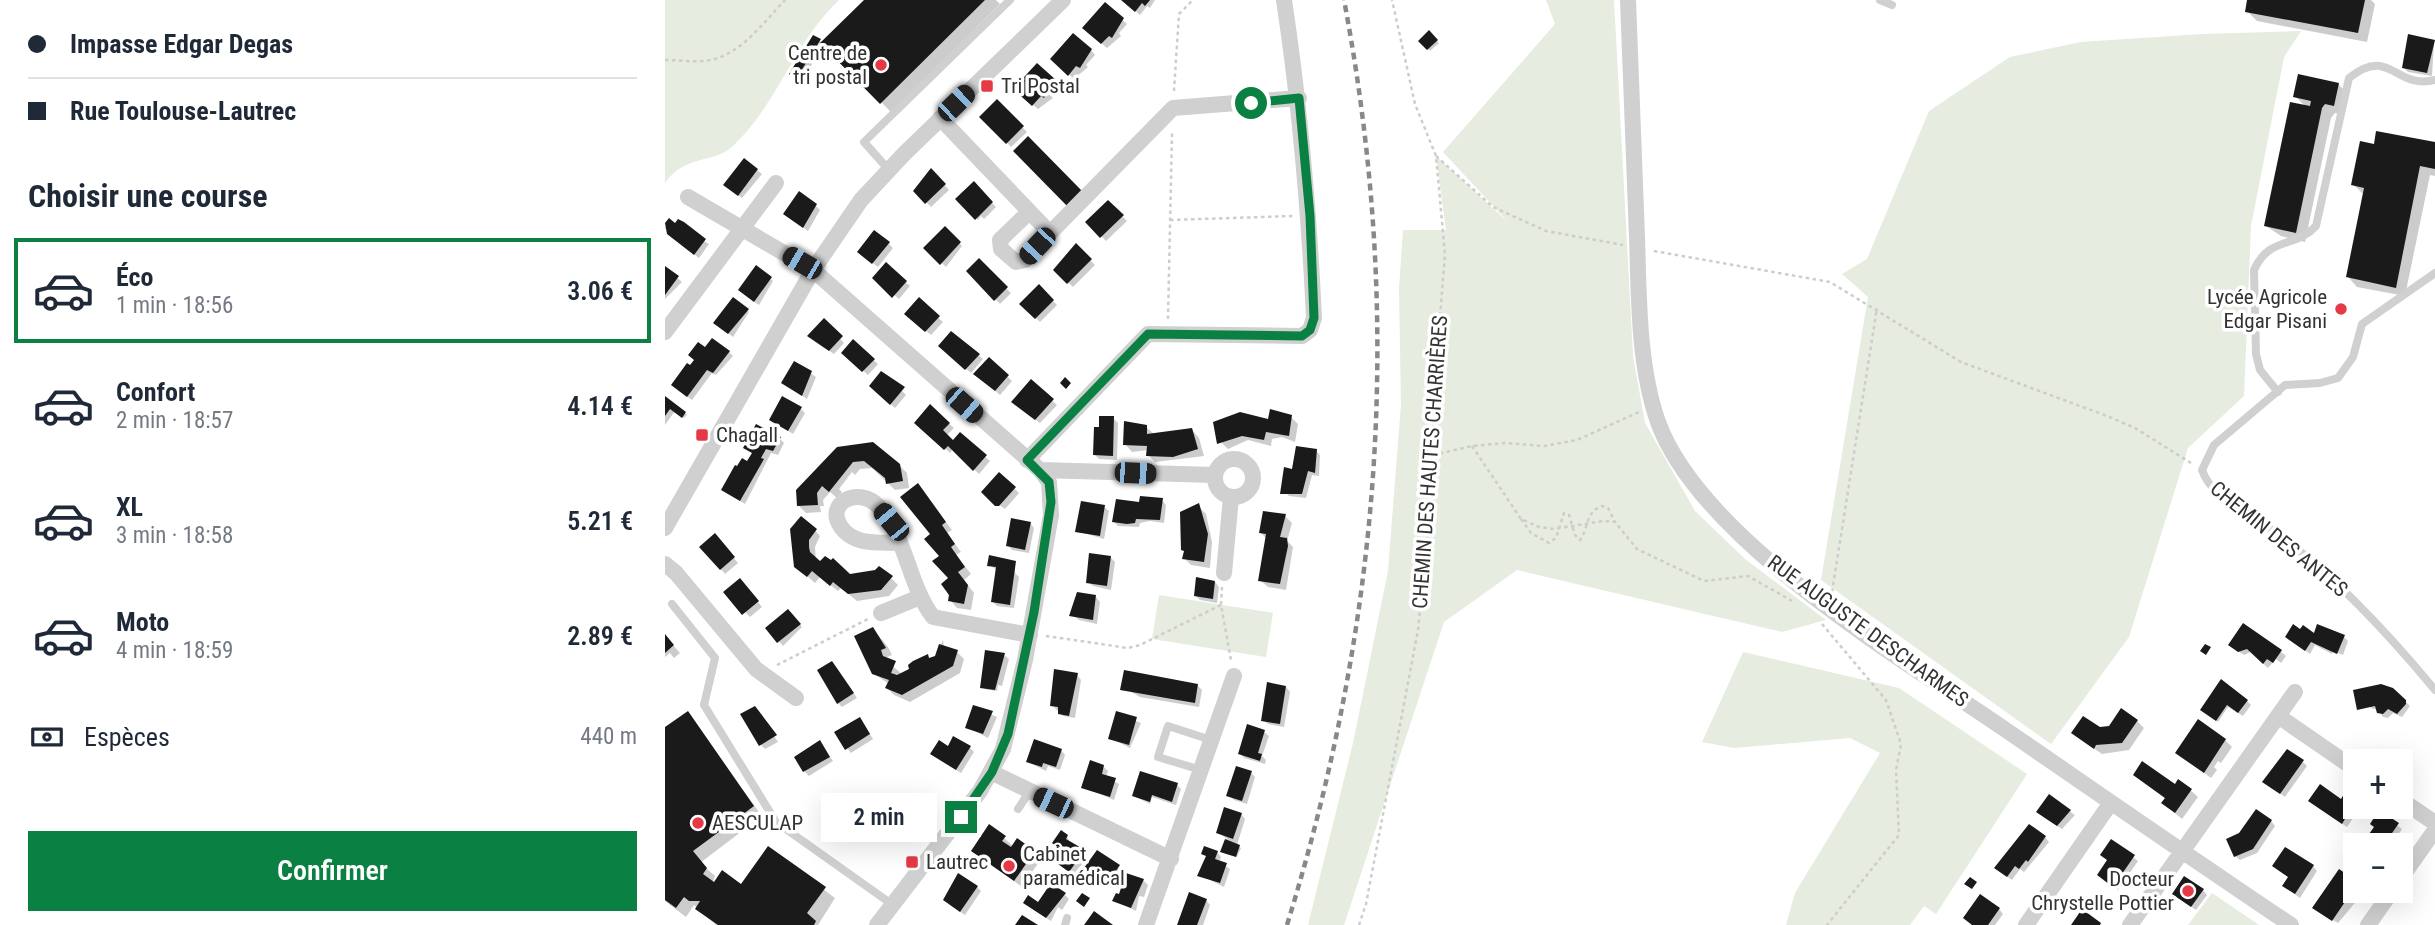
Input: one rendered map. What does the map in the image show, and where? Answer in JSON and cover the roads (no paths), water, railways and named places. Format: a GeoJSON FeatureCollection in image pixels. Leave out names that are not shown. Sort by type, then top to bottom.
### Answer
{"type":"FeatureCollection","features":[{"type":"Feature","properties":{"kind":"street"},"geometry":{"type":"LineString","coordinates":[[665,528],[813,271],[861,200],[940,118],[1063,0]]}},
{"type":"Feature","properties":{"kind":"street"},"geometry":{"type":"LineString","coordinates":[[1034,465],[1139,340],[1148,334],[1168,332],[1302,336],[1310,330],[1314,318],[1310,216],[1299,98],[1285,0]]}},
{"type":"Feature","properties":{"kind":"street","name":"RUE AUGUSTE DESCHARMES"},"geometry":{"type":"LineString","coordinates":[[1628,0],[1639,294],[1653,405],[1680,466],[1716,511],[1757,550],[1829,607],[2110,804],[2291,925]]}},
{"type":"Feature","properties":{"kind":"street"},"geometry":{"type":"LineString","coordinates":[[1028,212],[1000,240],[1001,249],[1016,262],[1025,260],[1173,108],[1299,98]]}},
{"type":"Feature","properties":{"kind":"street"},"geometry":{"type":"LineString","coordinates":[[940,118],[1050,233]]}},
{"type":"Feature","properties":{"kind":"street"},"geometry":{"type":"LineString","coordinates":[[665,332],[776,183]]}},
{"type":"Feature","properties":{"kind":"street"},"geometry":{"type":"LineString","coordinates":[[688,197],[813,271],[1034,465],[1049,482],[1051,515],[1030,635],[1008,734],[992,772],[932,857],[877,925]]}},
{"type":"Feature","properties":{"kind":"street"},"geometry":{"type":"LineString","coordinates":[[1238,459],[1249,466],[1252,485],[1244,494],[1231,497],[1217,487],[1215,475],[1226,460],[1238,459]]}},
{"type":"Feature","properties":{"kind":"street"},"geometry":{"type":"LineString","coordinates":[[1034,465],[1215,475]]}},
{"type":"Feature","properties":{"kind":"street"},"geometry":{"type":"LineString","coordinates":[[1224,573],[1231,497]]}},
{"type":"Feature","properties":{"kind":"street"},"geometry":{"type":"LineString","coordinates":[[900,544],[921,597],[933,617],[1030,635]]}},
{"type":"Feature","properties":{"kind":"street"},"geometry":{"type":"LineString","coordinates":[[665,564],[762,673],[796,698]]}},
{"type":"Feature","properties":{"kind":"street"},"geometry":{"type":"LineString","coordinates":[[880,613],[921,597]]}},
{"type":"Feature","properties":{"kind":"street"},"geometry":{"type":"LineString","coordinates":[[1146,925],[1234,676]]}},
{"type":"Feature","properties":{"kind":"street"},"geometry":{"type":"LineString","coordinates":[[2130,925],[2295,692]]}},
{"type":"Feature","properties":{"kind":"street"},"geometry":{"type":"LineString","coordinates":[[2278,716],[2343,761]]}},
{"type":"Feature","properties":{"kind":"street"},"geometry":{"type":"LineString","coordinates":[[992,772],[1171,859]]}},
{"type":"Feature","properties":{"kind":"street"},"geometry":{"type":"LineString","coordinates":[[2026,925],[2110,804]]}},
{"type":"Feature","properties":{"kind":"street"},"geometry":{"type":"LineString","coordinates":[[2413,808],[2435,823]]}},
{"type":"Feature","properties":{"kind":"street"},"geometry":{"type":"LineString","coordinates":[[2413,861],[2435,830]]}},
{"type":"Feature","properties":{"kind":"street"},"geometry":{"type":"LineString","coordinates":[[2368,925],[2384,903]]}},
{"type":"Feature","properties":{"kind":"lane"},"geometry":{"type":"LineString","coordinates":[[890,170],[864,142],[1010,0]]}},
{"type":"Feature","properties":{"kind":"lane"},"geometry":{"type":"LineString","coordinates":[[1880,0],[1892,5]]}},
{"type":"Feature","properties":{"kind":"lane"},"geometry":{"type":"LineString","coordinates":[[2435,80],[2420,84],[2405,80],[2392,68],[2374,64],[2363,66],[2349,78],[2316,226],[2309,234],[2271,248],[2260,258],[2254,270],[2256,354],[2260,370],[2278,392],[2285,385],[2319,383],[2338,378],[2353,357],[2362,324],[2435,273]]}},
{"type":"Feature","properties":{"kind":"lane","name":"CHEMIN DES ANTES"},"geometry":{"type":"LineString","coordinates":[[2278,392],[2214,445],[2202,470],[2215,492],[2266,526],[2356,603],[2435,690]]}},
{"type":"Feature","properties":{"kind":"lane"},"geometry":{"type":"LineString","coordinates":[[672,604],[715,658],[704,705],[776,822],[893,905]]}},
{"type":"Feature","properties":{"kind":"lane"},"geometry":{"type":"LineString","coordinates":[[1201,770],[1158,757],[1168,726],[1211,740]]}},
{"type":"Feature","properties":{"kind":"lane"},"geometry":{"type":"LineString","coordinates":[[1018,809],[1029,792]]}},
{"type":"Feature","properties":{"kind":"railway"},"geometry":{"type":"LineString","coordinates":[[1287,925],[1319,810],[1344,695],[1363,581],[1374,466],[1377,351],[1374,235],[1363,118],[1344,0]]}},
{"type":"Feature","properties":{"kind":"place","name":"Centre de tri postal"},"geometry":{"type":"Point","coordinates":[881,65]}},
{"type":"Feature","properties":{"kind":"place","name":"Tri Postal"},"geometry":{"type":"Point","coordinates":[987,86]}},
{"type":"Feature","properties":{"kind":"place","name":"Lycée Agricole Edgar Pisani"},"geometry":{"type":"Point","coordinates":[2341,309]}},
{"type":"Feature","properties":{"kind":"place","name":"Chagall"},"geometry":{"type":"Point","coordinates":[702,435]}},
{"type":"Feature","properties":{"kind":"place","name":"AESCULAP"},"geometry":{"type":"Point","coordinates":[698,823]}},
{"type":"Feature","properties":{"kind":"place","name":"Lautrec"},"geometry":{"type":"Point","coordinates":[912,862]}},
{"type":"Feature","properties":{"kind":"place","name":"Cabinet paramédical"},"geometry":{"type":"Point","coordinates":[1009,866]}},
{"type":"Feature","properties":{"kind":"place","name":"Docteur Chrystelle Pottier"},"geometry":{"type":"Point","coordinates":[2188,891]}}]}
